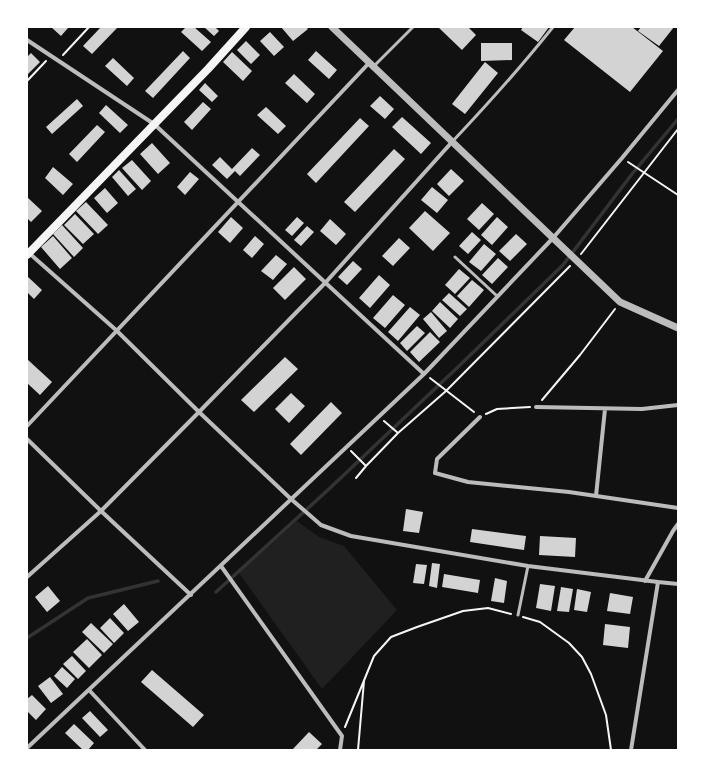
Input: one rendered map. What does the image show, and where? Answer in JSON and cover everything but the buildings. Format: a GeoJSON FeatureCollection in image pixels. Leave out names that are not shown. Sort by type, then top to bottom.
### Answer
{"type":"FeatureCollection","features":[{"type":"Feature","properties":{"kind":"main road"},"geometry":{"type":"LineString","coordinates":[[28,253],[208,69],[246,27]]}},
{"type":"Feature","properties":{"kind":"street"},"geometry":{"type":"LineString","coordinates":[[332,27],[620,302],[678,328]]}},
{"type":"Feature","properties":{"kind":"street"},"geometry":{"type":"LineString","coordinates":[[27,40],[154,124],[424,374]]}},
{"type":"Feature","properties":{"kind":"street"},"geometry":{"type":"LineString","coordinates":[[27,426],[116,330],[371,65]]}},
{"type":"Feature","properties":{"kind":"street"},"geometry":{"type":"LineString","coordinates":[[27,748],[424,374],[553,238],[678,90]]}},
{"type":"Feature","properties":{"kind":"street"},"geometry":{"type":"LineString","coordinates":[[27,577],[101,511],[199,412],[326,282],[452,142]]}},
{"type":"Feature","properties":{"kind":"street"},"geometry":{"type":"LineString","coordinates":[[28,253],[116,330],[199,412],[291,499],[322,526],[351,536],[528,566],[678,584]]}},
{"type":"Feature","properties":{"kind":"street"},"geometry":{"type":"LineString","coordinates":[[536,407],[642,410],[678,405]]}},
{"type":"Feature","properties":{"kind":"street"},"geometry":{"type":"LineString","coordinates":[[596,496],[605,409]]}},
{"type":"Feature","properties":{"kind":"street"},"geometry":{"type":"LineString","coordinates":[[480,417],[437,459],[435,473],[468,482],[570,492],[678,508]]}},
{"type":"Feature","properties":{"kind":"street"},"geometry":{"type":"LineString","coordinates":[[27,439],[191,595]]}},
{"type":"Feature","properties":{"kind":"street"},"geometry":{"type":"LineString","coordinates":[[645,581],[678,524]]}},
{"type":"Feature","properties":{"kind":"street"},"geometry":{"type":"LineString","coordinates":[[220,566],[342,736],[340,750]]}},
{"type":"Feature","properties":{"kind":"street"},"geometry":{"type":"LineString","coordinates":[[631,750],[658,582]]}},
{"type":"Feature","properties":{"kind":"street"},"geometry":{"type":"LineString","coordinates":[[89,690],[145,750]]}},
{"type":"Feature","properties":{"kind":"lane"},"geometry":{"type":"LineString","coordinates":[[371,65],[413,27]]}},
{"type":"Feature","properties":{"kind":"lane"},"geometry":{"type":"LineString","coordinates":[[452,142],[528,58],[553,27]]}},
{"type":"Feature","properties":{"kind":"lane"},"geometry":{"type":"LineString","coordinates":[[455,257],[497,296]]}},
{"type":"Feature","properties":{"kind":"lane"},"geometry":{"type":"LineString","coordinates":[[518,615],[528,566]]}},
{"type":"Feature","properties":{"kind":"path"},"geometry":{"type":"LineString","coordinates":[[58,60],[89,27]]}},
{"type":"Feature","properties":{"kind":"path"},"geometry":{"type":"LineString","coordinates":[[27,81],[51,56]]}},
{"type":"Feature","properties":{"kind":"path"},"geometry":{"type":"LineString","coordinates":[[356,478],[398,433],[445,390],[575,260],[678,129]]}},
{"type":"Feature","properties":{"kind":"path"},"geometry":{"type":"LineString","coordinates":[[637,168],[678,195]]}},
{"type":"Feature","properties":{"kind":"path"},"geometry":{"type":"LineString","coordinates":[[430,378],[480,417],[497,409],[536,407],[580,355],[620,302]]}},
{"type":"Feature","properties":{"kind":"path"},"geometry":{"type":"LineString","coordinates":[[393,429],[398,433]]}},
{"type":"Feature","properties":{"kind":"path"},"geometry":{"type":"LineString","coordinates":[[358,458],[366,466]]}},
{"type":"Feature","properties":{"kind":"path"},"geometry":{"type":"LineString","coordinates":[[342,736],[374,656],[391,637],[463,611],[488,608],[540,622],[569,642],[582,657],[591,674],[606,715],[611,750]]}},
{"type":"Feature","properties":{"kind":"path"},"geometry":{"type":"LineString","coordinates":[[358,750],[365,678]]}},
{"type":"Feature","properties":{"kind":"shaded area"},"geometry":{"type":"Polygon","coordinates":[[[297,521],[319,537],[344,546],[397,610],[322,689],[239,573],[297,521]]]}},
{"type":"Feature","properties":{"kind":"waterway"},"geometry":{"type":"LineString","coordinates":[[216,592],[329,489],[563,265],[632,174],[678,119]]}},
{"type":"Feature","properties":{"kind":"waterway"},"geometry":{"type":"LineString","coordinates":[[27,638],[88,598],[158,581]]}}]}
